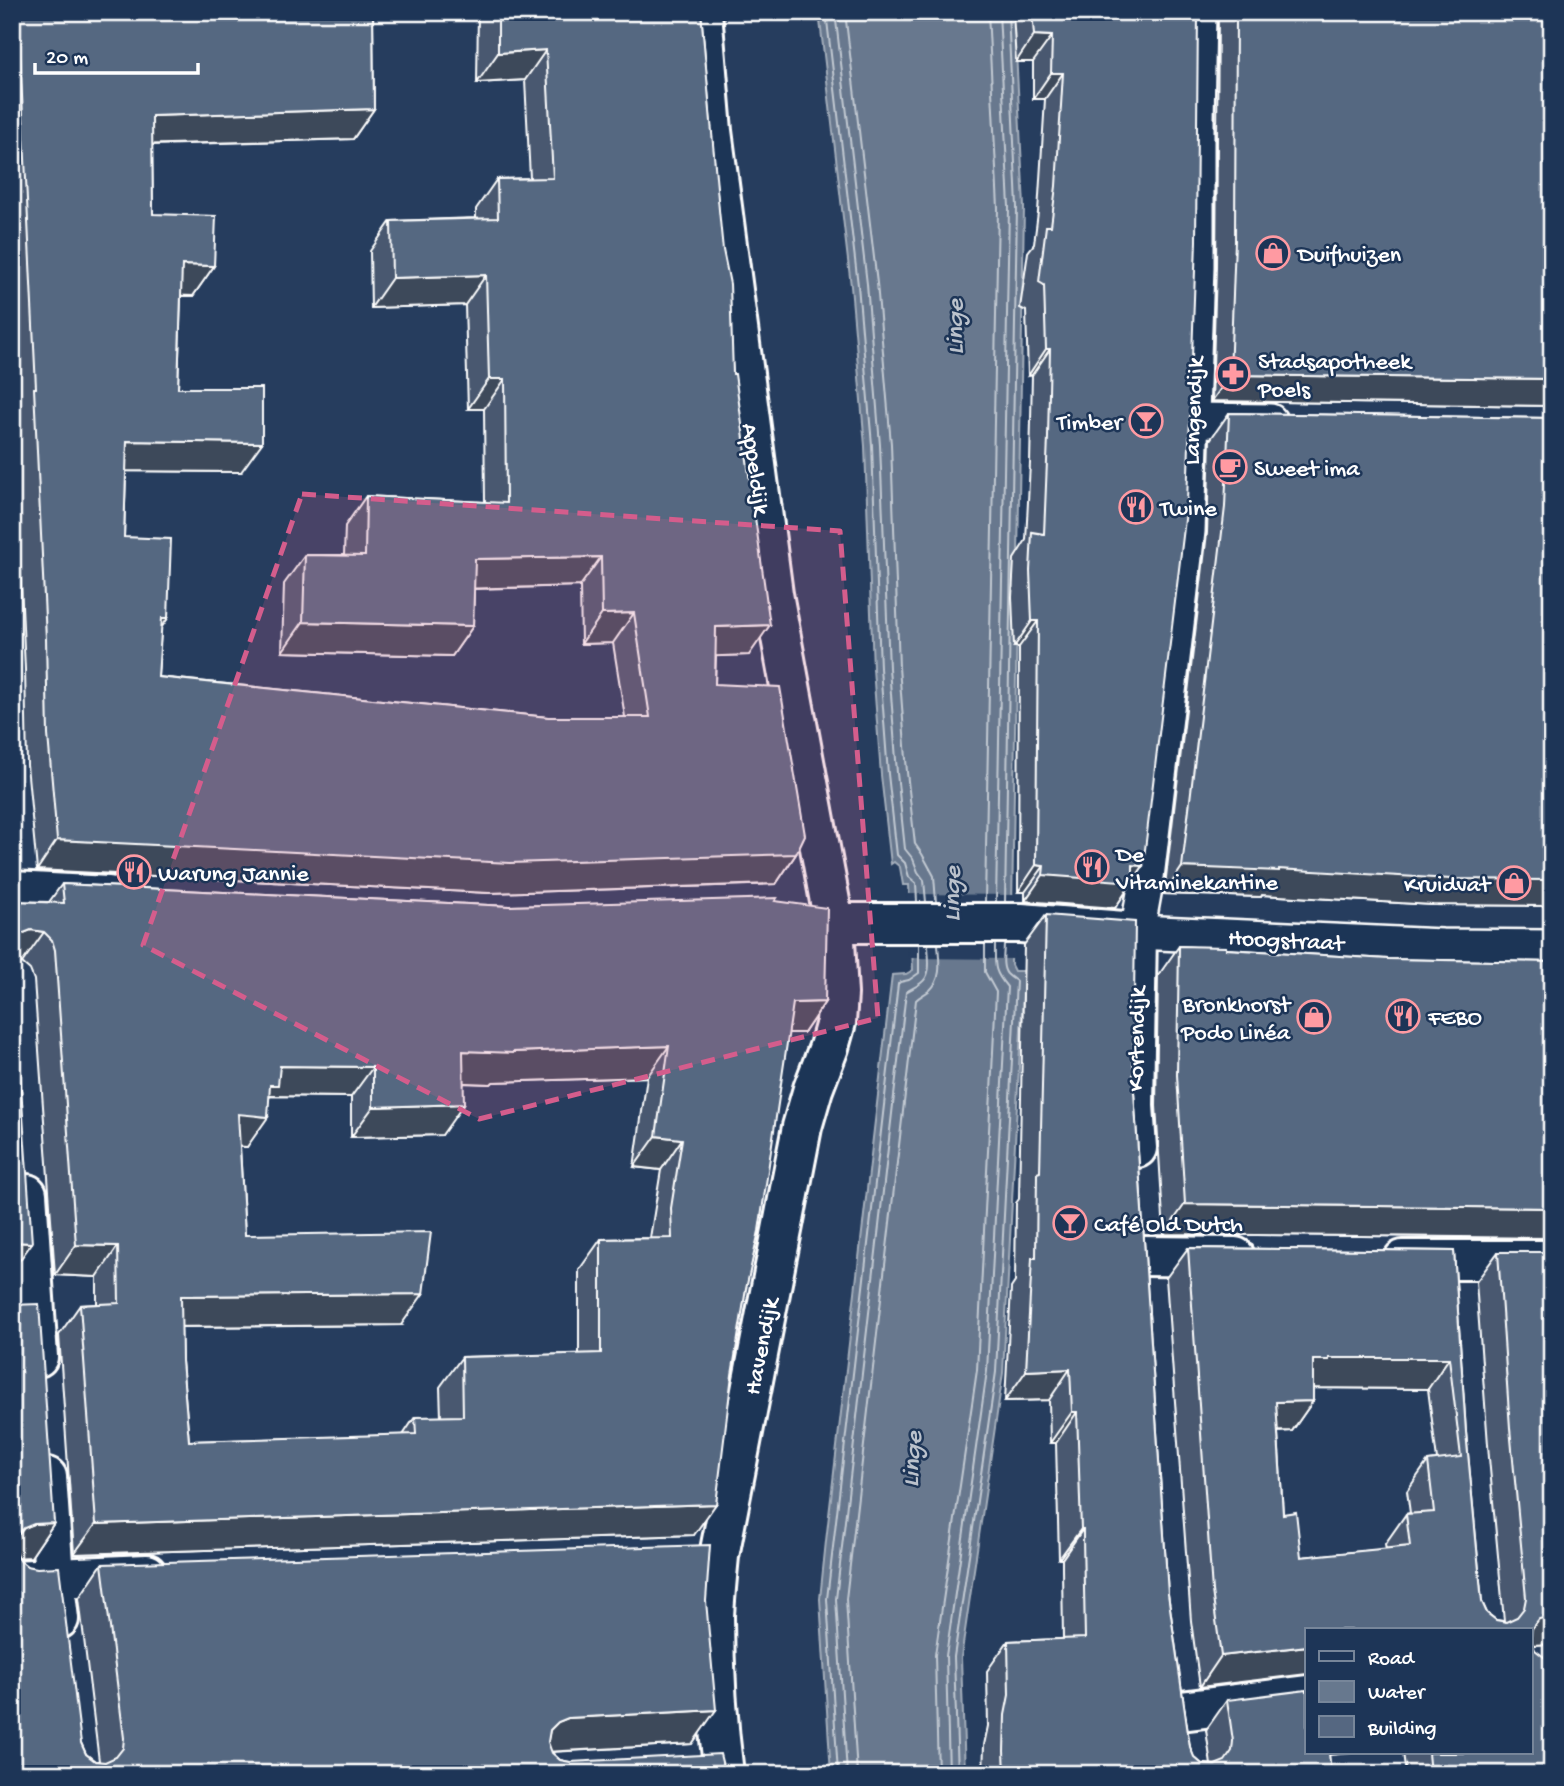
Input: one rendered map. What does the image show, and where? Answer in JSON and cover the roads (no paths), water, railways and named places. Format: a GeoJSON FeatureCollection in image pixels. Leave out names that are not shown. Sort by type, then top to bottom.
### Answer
{"type":"FeatureCollection","features":[{"type":"Feature","properties":{"kind":"street","name":"Appeldijk"},"geometry":{"type":"LineString","coordinates":[[702,12],[712,131],[773,594],[832,913]]}},
{"type":"Feature","properties":{"kind":"street","name":"Langendijk"},"geometry":{"type":"LineString","coordinates":[[1137,932],[1147,877],[1188,531],[1197,267],[1199,12]]}},
{"type":"Feature","properties":{"kind":"street"},"geometry":{"type":"LineString","coordinates":[[1192,420],[1300,422]]}},
{"type":"Feature","properties":{"kind":"street"},"geometry":{"type":"LineString","coordinates":[[12,891],[148,898]]}},
{"type":"Feature","properties":{"kind":"street","name":"Hoogstraat"},"geometry":{"type":"LineString","coordinates":[[790,905],[904,922],[1021,923],[1137,932],[1442,946],[1552,947]]}},
{"type":"Feature","properties":{"kind":"street","name":"Havendijk"},"geometry":{"type":"LineString","coordinates":[[714,1768],[717,1717],[714,1613],[705,1556],[802,1127],[836,1022],[838,994],[832,913]]}},
{"type":"Feature","properties":{"kind":"street","name":"Kortendijk"},"geometry":{"type":"LineString","coordinates":[[1137,932],[1134,1106],[1139,1188]]}},
{"type":"Feature","properties":{"kind":"street"},"geometry":{"type":"LineString","coordinates":[[25,1162],[41,1398]]}},
{"type":"Feature","properties":{"kind":"street"},"geometry":{"type":"LineString","coordinates":[[1143,1259],[1263,1258]]}},
{"type":"Feature","properties":{"kind":"street"},"geometry":{"type":"LineString","coordinates":[[1370,1259],[1552,1259]]}},
{"type":"Feature","properties":{"kind":"street"},"geometry":{"type":"LineString","coordinates":[[1453,1260],[1456,1300]]}},
{"type":"Feature","properties":{"kind":"street"},"geometry":{"type":"LineString","coordinates":[[44,1439],[54,1577],[64,1656]]}},
{"type":"Feature","properties":{"kind":"street"},"geometry":{"type":"LineString","coordinates":[[12,1580],[179,1573]]}},
{"type":"Feature","properties":{"kind":"street"},"geometry":{"type":"LineString","coordinates":[[1175,1672],[1186,1748]]}},
{"type":"Feature","properties":{"kind":"street"},"geometry":{"type":"LineString","coordinates":[[1181,1711],[1305,1695]]}},
{"type":"Feature","properties":{"kind":"water","name":"Linge"},"geometry":{"type":"Polygon","coordinates":[[[819,12],[1014,12],[1024,207],[1011,965],[1014,971],[1024,971],[1003,1373],[961,1658],[965,1774],[831,1774],[820,1599],[892,975],[906,974],[913,970],[909,885],[903,885],[900,867],[894,862],[891,864],[881,775],[873,669],[865,446],[851,286],[819,12]]]}},
{"type":"Feature","properties":{"kind":"place","name":"Duifhuizen"},"geometry":{"type":"Point","coordinates":[1273,253]}},
{"type":"Feature","properties":{"kind":"place","name":"Stadsapotheek Poels"},"geometry":{"type":"Point","coordinates":[1233,374]}},
{"type":"Feature","properties":{"kind":"place","name":"Timber"},"geometry":{"type":"Point","coordinates":[1146,421]}},
{"type":"Feature","properties":{"kind":"place","name":"Sweet ima"},"geometry":{"type":"Point","coordinates":[1230,467]}},
{"type":"Feature","properties":{"kind":"place","name":"Twine"},"geometry":{"type":"Point","coordinates":[1136,507]}},
{"type":"Feature","properties":{"kind":"place","name":"De Vitaminekantine"},"geometry":{"type":"Point","coordinates":[1092,867]}},
{"type":"Feature","properties":{"kind":"place","name":"Warung Jannie"},"geometry":{"type":"Point","coordinates":[134,872]}},
{"type":"Feature","properties":{"kind":"place","name":"Kruidvat"},"geometry":{"type":"Point","coordinates":[1514,883]}},
{"type":"Feature","properties":{"kind":"place","name":"FEBO"},"geometry":{"type":"Point","coordinates":[1403,1016]}},
{"type":"Feature","properties":{"kind":"place","name":"Bronkhorst Podo Linéa"},"geometry":{"type":"Point","coordinates":[1314,1017]}},
{"type":"Feature","properties":{"kind":"place","name":"Café Old Dutch"},"geometry":{"type":"Point","coordinates":[1070,1223]}}]}
